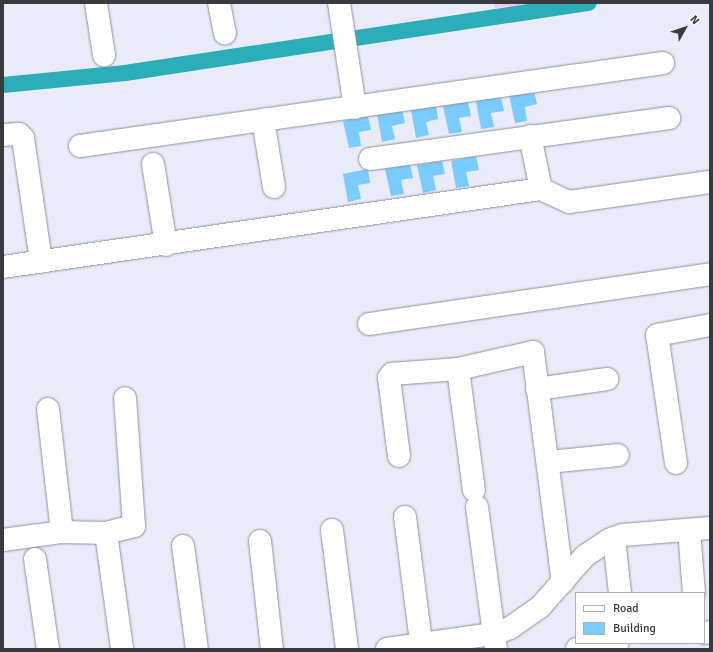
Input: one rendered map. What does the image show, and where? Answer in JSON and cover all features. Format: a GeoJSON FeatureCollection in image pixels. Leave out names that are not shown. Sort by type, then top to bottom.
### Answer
{"type":"FeatureCollection","features":[{"type":"Feature","properties":{"kind":"street"},"geometry":{"type":"LineString","coordinates":[[96,3],[104,55]]}},
{"type":"Feature","properties":{"kind":"street"},"geometry":{"type":"LineString","coordinates":[[219,3],[226,33]]}},
{"type":"Feature","properties":{"kind":"street"},"geometry":{"type":"LineString","coordinates":[[341,13],[355,108]]}},
{"type":"Feature","properties":{"kind":"street"},"geometry":{"type":"LineString","coordinates":[[80,146],[355,108],[663,62]]}},
{"type":"Feature","properties":{"kind":"street"},"geometry":{"type":"LineString","coordinates":[[370,159],[669,118]]}},
{"type":"Feature","properties":{"kind":"street"},"geometry":{"type":"LineString","coordinates":[[263,120],[274,187]]}},
{"type":"Feature","properties":{"kind":"street"},"geometry":{"type":"LineString","coordinates":[[3,135],[19,134],[23,138],[41,262]]}},
{"type":"Feature","properties":{"kind":"street"},"geometry":{"type":"LineString","coordinates":[[530,136],[541,189]]}},
{"type":"Feature","properties":{"kind":"street"},"geometry":{"type":"LineString","coordinates":[[153,164],[166,245]]}},
{"type":"Feature","properties":{"kind":"street"},"geometry":{"type":"LineString","coordinates":[[3,267],[166,245],[541,189],[569,202],[710,182]]}},
{"type":"Feature","properties":{"kind":"street"},"geometry":{"type":"LineString","coordinates":[[369,324],[710,274]]}},
{"type":"Feature","properties":{"kind":"street"},"geometry":{"type":"LineString","coordinates":[[676,463],[657,335],[710,325]]}},
{"type":"Feature","properties":{"kind":"street"},"geometry":{"type":"LineString","coordinates":[[399,456],[390,376],[394,372],[458,369],[532,352],[563,582]]}},
{"type":"Feature","properties":{"kind":"street"},"geometry":{"type":"LineString","coordinates":[[458,369],[494,641]]}},
{"type":"Feature","properties":{"kind":"street"},"geometry":{"type":"LineString","coordinates":[[537,389],[607,379]]}},
{"type":"Feature","properties":{"kind":"street"},"geometry":{"type":"LineString","coordinates":[[3,540],[62,532],[106,533],[135,524],[125,398]]}},
{"type":"Feature","properties":{"kind":"street"},"geometry":{"type":"LineString","coordinates":[[48,410],[62,532]]}},
{"type":"Feature","properties":{"kind":"street"},"geometry":{"type":"LineString","coordinates":[[548,462],[618,455]]}},
{"type":"Feature","properties":{"kind":"street"},"geometry":{"type":"LineString","coordinates":[[405,517],[422,646]]}},
{"type":"Feature","properties":{"kind":"street"},"geometry":{"type":"LineString","coordinates":[[386,649],[494,641],[527,618],[597,546],[614,538],[710,528]]}},
{"type":"Feature","properties":{"kind":"street"},"geometry":{"type":"LineString","coordinates":[[332,530],[347,649]]}},
{"type":"Feature","properties":{"kind":"street"},"geometry":{"type":"LineString","coordinates":[[689,530],[694,592]]}},
{"type":"Feature","properties":{"kind":"street"},"geometry":{"type":"LineString","coordinates":[[106,533],[122,649]]}},
{"type":"Feature","properties":{"kind":"street"},"geometry":{"type":"LineString","coordinates":[[614,538],[620,592]]}},
{"type":"Feature","properties":{"kind":"street"},"geometry":{"type":"LineString","coordinates":[[260,541],[272,649]]}},
{"type":"Feature","properties":{"kind":"street"},"geometry":{"type":"LineString","coordinates":[[183,546],[197,649]]}},
{"type":"Feature","properties":{"kind":"street"},"geometry":{"type":"LineString","coordinates":[[35,559],[48,649]]}},
{"type":"Feature","properties":{"kind":"street"},"geometry":{"type":"LineString","coordinates":[[577,649],[611,644]]}},
{"type":"Feature","properties":{"kind":"shaded area"},"geometry":{"type":"Polygon","coordinates":[[[494,3],[537,3],[495,8],[494,3]]]}},
{"type":"Feature","properties":{"kind":"building"},"geometry":{"type":"Polygon","coordinates":[[[534,91],[537,104],[525,107],[527,121],[515,123],[509,95],[534,91]]]}},
{"type":"Feature","properties":{"kind":"building"},"geometry":{"type":"Polygon","coordinates":[[[501,97],[504,111],[491,113],[494,127],[481,129],[476,101],[501,97]]]}},
{"type":"Feature","properties":{"kind":"building"},"geometry":{"type":"Polygon","coordinates":[[[468,102],[471,116],[459,118],[462,132],[449,134],[443,106],[468,102]]]}},
{"type":"Feature","properties":{"kind":"building"},"geometry":{"type":"Polygon","coordinates":[[[436,106],[438,119],[426,122],[429,135],[416,138],[411,110],[436,106]]]}},
{"type":"Feature","properties":{"kind":"building"},"geometry":{"type":"Polygon","coordinates":[[[402,109],[405,123],[392,126],[395,139],[382,142],[377,114],[402,109]]]}},
{"type":"Feature","properties":{"kind":"building"},"geometry":{"type":"Polygon","coordinates":[[[368,116],[371,130],[359,132],[361,146],[349,148],[343,121],[368,116]]]}},
{"type":"Feature","properties":{"kind":"building"},"geometry":{"type":"Polygon","coordinates":[[[476,156],[479,170],[466,172],[469,186],[456,188],[451,161],[476,156]]]}},
{"type":"Feature","properties":{"kind":"building"},"geometry":{"type":"Polygon","coordinates":[[[442,161],[445,174],[433,176],[436,190],[423,193],[417,165],[442,161]]]}},
{"type":"Feature","properties":{"kind":"building"},"geometry":{"type":"Polygon","coordinates":[[[410,164],[413,178],[401,180],[404,194],[391,196],[385,169],[410,164]]]}},
{"type":"Feature","properties":{"kind":"building"},"geometry":{"type":"Polygon","coordinates":[[[368,169],[370,183],[358,185],[361,199],[348,202],[343,174],[368,169]]]}},
{"type":"Feature","properties":{"kind":"waterway"},"geometry":{"type":"LineString","coordinates":[[3,85],[125,73],[589,3]]}}]}
